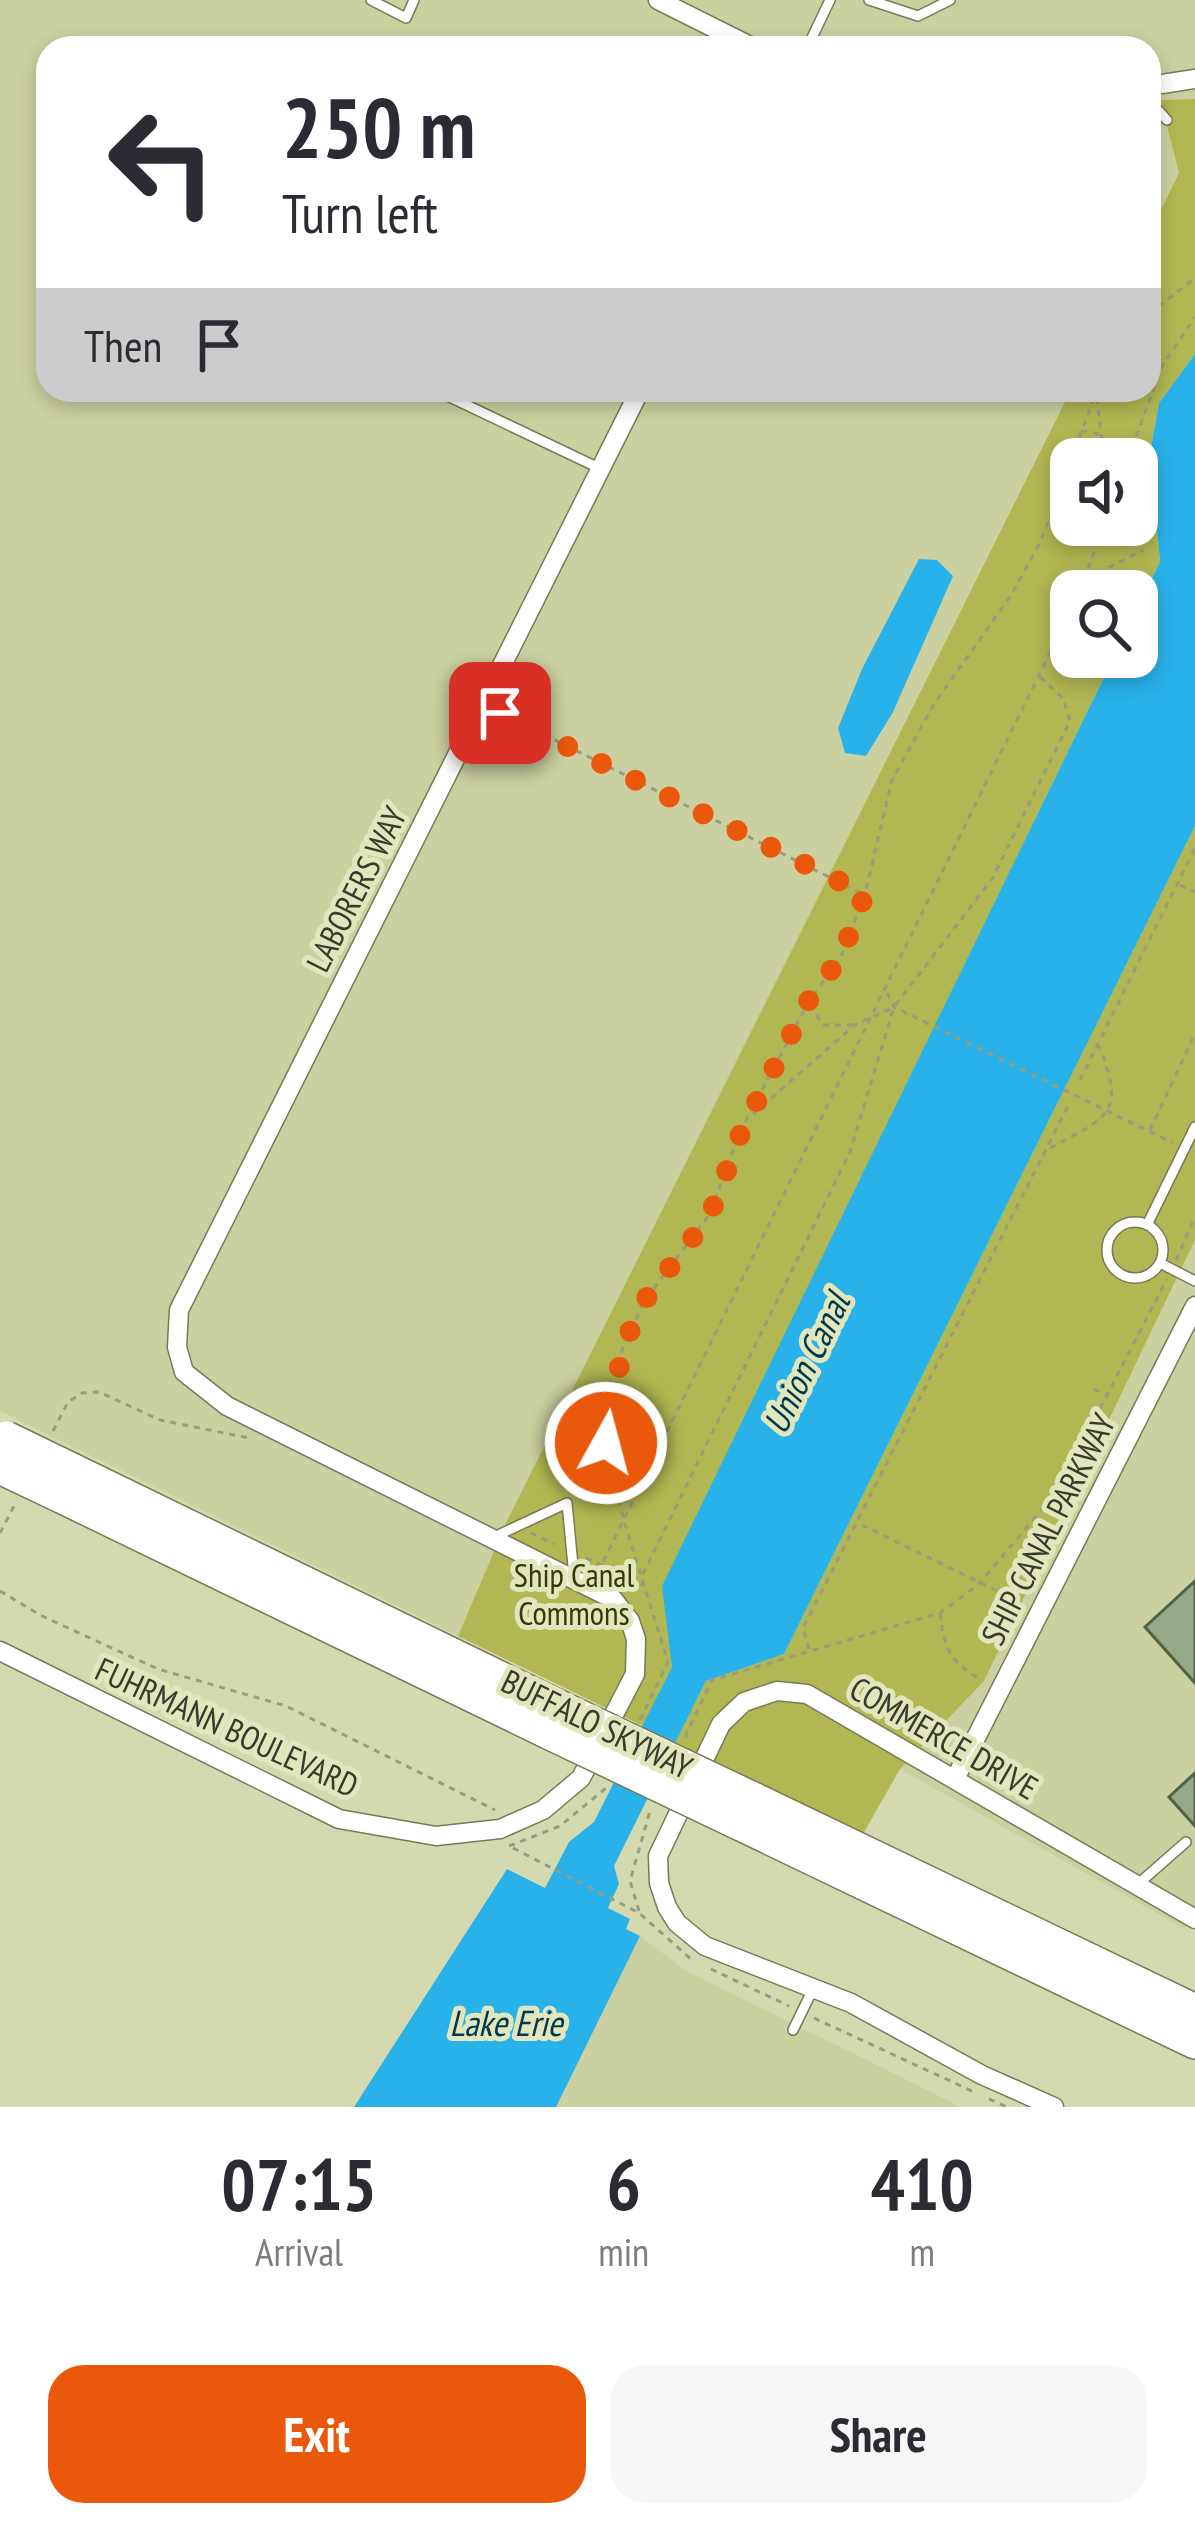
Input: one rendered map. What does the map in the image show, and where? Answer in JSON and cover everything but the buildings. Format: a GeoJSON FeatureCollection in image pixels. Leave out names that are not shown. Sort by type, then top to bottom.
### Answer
{"type":"FeatureCollection","features":[{"type":"Feature","properties":{"kind":"highway","name":"BUFFALO SKYWAY"},"geometry":{"type":"LineString","coordinates":[[2,1443],[67,1483],[747,1812],[1195,2011]]}},
{"type":"Feature","properties":{"kind":"highway","name":"BUFFALO SKYWAY"},"geometry":{"type":"LineString","coordinates":[[747,1812],[1195,2044]]}},
{"type":"Feature","properties":{"kind":"street"},"geometry":{"type":"LineString","coordinates":[[658,0],[730,36]]}},
{"type":"Feature","properties":{"kind":"street"},"geometry":{"type":"LineString","coordinates":[[1161,84],[1195,79]]}},
{"type":"Feature","properties":{"kind":"street","name":"LABORERS WAY"},"geometry":{"type":"LineString","coordinates":[[227,1406],[184,1372],[177,1347],[179,1310],[634,402]]}},
{"type":"Feature","properties":{"kind":"street","name":"SHIP CANAL PARKWAY"},"geometry":{"type":"LineString","coordinates":[[956,1779],[1195,1306]]}},
{"type":"Feature","properties":{"kind":"street","name":"FUHRMANN BOULEVARD"},"geometry":{"type":"LineString","coordinates":[[0,1651],[339,1819],[436,1836],[500,1829],[543,1810],[580,1778],[635,1674],[636,1639],[622,1608],[603,1591],[574,1576],[227,1406]]}},
{"type":"Feature","properties":{"kind":"street","name":"COMMERCE DRIVE"},"geometry":{"type":"LineString","coordinates":[[814,1987],[705,1946],[676,1923],[659,1883],[658,1856],[721,1724],[744,1702],[777,1691],[807,1694],[1195,1918]]}},
{"type":"Feature","properties":{"kind":"street"},"geometry":{"type":"LineString","coordinates":[[814,1987],[1054,2107]]}},
{"type":"Feature","properties":{"kind":"lane"},"geometry":{"type":"LineString","coordinates":[[371,0],[406,18],[414,0]]}},
{"type":"Feature","properties":{"kind":"lane"},"geometry":{"type":"LineString","coordinates":[[813,36],[830,0]]}},
{"type":"Feature","properties":{"kind":"lane"},"geometry":{"type":"LineString","coordinates":[[869,0],[917,16],[950,0]]}},
{"type":"Feature","properties":{"kind":"lane"},"geometry":{"type":"LineString","coordinates":[[1161,113],[1167,119]]}},
{"type":"Feature","properties":{"kind":"lane"},"geometry":{"type":"LineString","coordinates":[[460,402],[601,469]]}},
{"type":"Feature","properties":{"kind":"lane"},"geometry":{"type":"LineString","coordinates":[[1148,1225],[1195,1127]]}},
{"type":"Feature","properties":{"kind":"lane"},"geometry":{"type":"LineString","coordinates":[[1130,1222],[1148,1225],[1160,1238],[1160,1263],[1140,1278],[1123,1276],[1110,1264],[1109,1238],[1130,1222]]}},
{"type":"Feature","properties":{"kind":"lane"},"geometry":{"type":"LineString","coordinates":[[1160,1263],[1195,1281]]}},
{"type":"Feature","properties":{"kind":"lane"},"geometry":{"type":"LineString","coordinates":[[1117,1289],[1123,1276]]}},
{"type":"Feature","properties":{"kind":"lane"},"geometry":{"type":"LineString","coordinates":[[494,1537],[567,1503],[574,1576]]}},
{"type":"Feature","properties":{"kind":"lane"},"geometry":{"type":"LineString","coordinates":[[1137,1885],[1186,1842]]}},
{"type":"Feature","properties":{"kind":"lane"},"geometry":{"type":"LineString","coordinates":[[793,2030],[814,1987]]}},
{"type":"Feature","properties":{"kind":"path"},"geometry":{"type":"LineString","coordinates":[[1161,305],[1195,278]]}},
{"type":"Feature","properties":{"kind":"path"},"geometry":{"type":"LineString","coordinates":[[1161,369],[1195,317]]}},
{"type":"Feature","properties":{"kind":"path"},"geometry":{"type":"LineString","coordinates":[[572,1495],[606,1443],[623,1346],[645,1300],[710,1215],[747,1121],[809,1000],[841,957],[865,894],[892,780],[934,704],[1010,597],[1040,543],[1092,402]]}},
{"type":"Feature","properties":{"kind":"path"},"geometry":{"type":"LineString","coordinates":[[1097,402],[1102,438]]}},
{"type":"Feature","properties":{"kind":"path"},"geometry":{"type":"LineString","coordinates":[[1136,438],[1149,402]]}},
{"type":"Feature","properties":{"kind":"path"},"geometry":{"type":"LineString","coordinates":[[1081,431],[1101,435]]}},
{"type":"Feature","properties":{"kind":"path"},"geometry":{"type":"LineString","coordinates":[[1103,570],[1144,550]]}},
{"type":"Feature","properties":{"kind":"path"},"geometry":{"type":"LineString","coordinates":[[598,1573],[1050,655]]}},
{"type":"Feature","properties":{"kind":"path"},"geometry":{"type":"LineString","coordinates":[[606,1443],[642,1575],[850,1152],[894,1007],[992,879],[1070,721],[1063,698],[1040,677]]}},
{"type":"Feature","properties":{"kind":"path"},"geometry":{"type":"LineString","coordinates":[[500,713],[865,894]]}},
{"type":"Feature","properties":{"kind":"path"},"geometry":{"type":"LineString","coordinates":[[1080,1080],[1195,848]]}},
{"type":"Feature","properties":{"kind":"path"},"geometry":{"type":"LineString","coordinates":[[1178,883],[1195,892]]}},
{"type":"Feature","properties":{"kind":"path"},"geometry":{"type":"LineString","coordinates":[[886,991],[894,1007],[922,1022],[1184,1150]]}},
{"type":"Feature","properties":{"kind":"path"},"geometry":{"type":"LineString","coordinates":[[809,1000],[812,1013],[823,1025],[856,1024]]}},
{"type":"Feature","properties":{"kind":"path"},"geometry":{"type":"LineString","coordinates":[[747,1121],[856,1024],[894,1007]]}},
{"type":"Feature","properties":{"kind":"path"},"geometry":{"type":"LineString","coordinates":[[1149,1131],[1195,1034]]}},
{"type":"Feature","properties":{"kind":"path"},"geometry":{"type":"LineString","coordinates":[[1099,1045],[1114,1083],[1110,1112]]}},
{"type":"Feature","properties":{"kind":"path"},"geometry":{"type":"LineString","coordinates":[[808,1648],[803,1628],[1069,1104]]}},
{"type":"Feature","properties":{"kind":"path"},"geometry":{"type":"LineString","coordinates":[[1048,1150],[1110,1112]]}},
{"type":"Feature","properties":{"kind":"path"},"geometry":{"type":"LineString","coordinates":[[712,1680],[808,1648],[940,1613],[979,1584],[1058,1490],[1195,1217]]}},
{"type":"Feature","properties":{"kind":"path"},"geometry":{"type":"LineString","coordinates":[[1094,1389],[1108,1396]]}},
{"type":"Feature","properties":{"kind":"path"},"geometry":{"type":"LineString","coordinates":[[48,1440],[68,1402],[82,1393],[99,1392],[160,1420],[252,1438]]}},
{"type":"Feature","properties":{"kind":"path"},"geometry":{"type":"LineString","coordinates":[[594,1465],[611,1473]]}},
{"type":"Feature","properties":{"kind":"path"},"geometry":{"type":"LineString","coordinates":[[0,1533],[20,1496]]}},
{"type":"Feature","properties":{"kind":"path"},"geometry":{"type":"LineString","coordinates":[[858,1523],[1022,1603]]}},
{"type":"Feature","properties":{"kind":"path"},"geometry":{"type":"LineString","coordinates":[[0,1592],[158,1669],[286,1706],[494,1806],[506,1804]]}},
{"type":"Feature","properties":{"kind":"path"},"geometry":{"type":"LineString","coordinates":[[940,1613],[944,1648],[955,1664],[983,1681]]}},
{"type":"Feature","properties":{"kind":"path"},"geometry":{"type":"LineString","coordinates":[[509,1846],[560,1826],[603,1795]]}},
{"type":"Feature","properties":{"kind":"path"},"geometry":{"type":"LineString","coordinates":[[494,1806],[496,1815]]}},
{"type":"Feature","properties":{"kind":"path"},"geometry":{"type":"LineString","coordinates":[[502,1838],[509,1846],[623,1904]]}},
{"type":"Feature","properties":{"kind":"path"},"geometry":{"type":"LineString","coordinates":[[802,2012],[1007,2107]]}},
{"type":"Feature","properties":{"kind":"shaded area"},"geometry":{"type":"Polygon","coordinates":[[[0,0],[1195,0],[1195,99],[1161,100],[1161,36],[36,36],[36,402],[1065,402],[507,1521],[458,1636],[0,1411],[0,0]]]}},
{"type":"Feature","properties":{"kind":"shaded area"},"geometry":{"type":"Polygon","coordinates":[[[1161,104],[1179,173],[1161,210],[1161,104]]]}},
{"type":"Feature","properties":{"kind":"shaded area"},"geometry":{"type":"Polygon","coordinates":[[[1195,1240],[1195,1920],[1185,1929],[900,1769],[984,1681],[1195,1240]]]}},
{"type":"Feature","properties":{"kind":"shaded area"},"geometry":{"type":"Polygon","coordinates":[[[640,1936],[685,1970],[961,2107],[556,2107],[640,1936]]]}},
{"type":"Feature","properties":{"kind":"green space","name":"Ship Canal Commons"},"geometry":{"type":"Polygon","coordinates":[[[1195,99],[1195,354],[1161,400],[1161,210],[1179,173],[1161,100],[1195,99]]]}},
{"type":"Feature","properties":{"kind":"green space","name":"Ship Canal Commons"},"geometry":{"type":"Polygon","coordinates":[[[1065,402],[1160,402],[1153,438],[1050,438],[1050,546],[1158,546],[1158,540],[1160,562],[1156,570],[1050,570],[1050,678],[1104,678],[663,1586],[672,1667],[643,1726],[458,1636],[507,1521],[1065,402]]]}},
{"type":"Feature","properties":{"kind":"green space","name":"Ship Canal Commons"},"geometry":{"type":"Polygon","coordinates":[[[1195,826],[1195,1240],[984,1681],[900,1769],[863,1834],[675,1743],[706,1681],[784,1654],[1195,826]]]}},
{"type":"Feature","properties":{"kind":"water","name":"Lake Erie"},"geometry":{"type":"Polygon","coordinates":[[[1195,354],[1195,826],[784,1654],[706,1681],[614,1866],[619,1884],[608,1908],[630,1919],[626,1929],[640,1936],[556,2107],[354,2107],[507,1869],[545,1888],[569,1842],[594,1822],[672,1667],[662,1586],[1104,678],[1158,678],[1158,438],[1153,438],[1161,402],[1195,354]]]}},
{"type":"Feature","properties":{"kind":"water"},"geometry":{"type":"Polygon","coordinates":[[[919,559],[937,560],[953,576],[893,712],[866,756],[845,753],[838,728],[862,669],[919,559]]]}},
{"type":"Feature","properties":{"kind":"route"},"geometry":{"type":"LineString","coordinates":[[500,713],[865,894],[841,957],[809,1000],[742,1130],[710,1215],[645,1300],[623,1346],[606,1443]]}},
{"type":"Feature","properties":{"kind":"water label","name":"Union Canal"},"geometry":{"type":"Point","coordinates":[806,1363]}}]}
